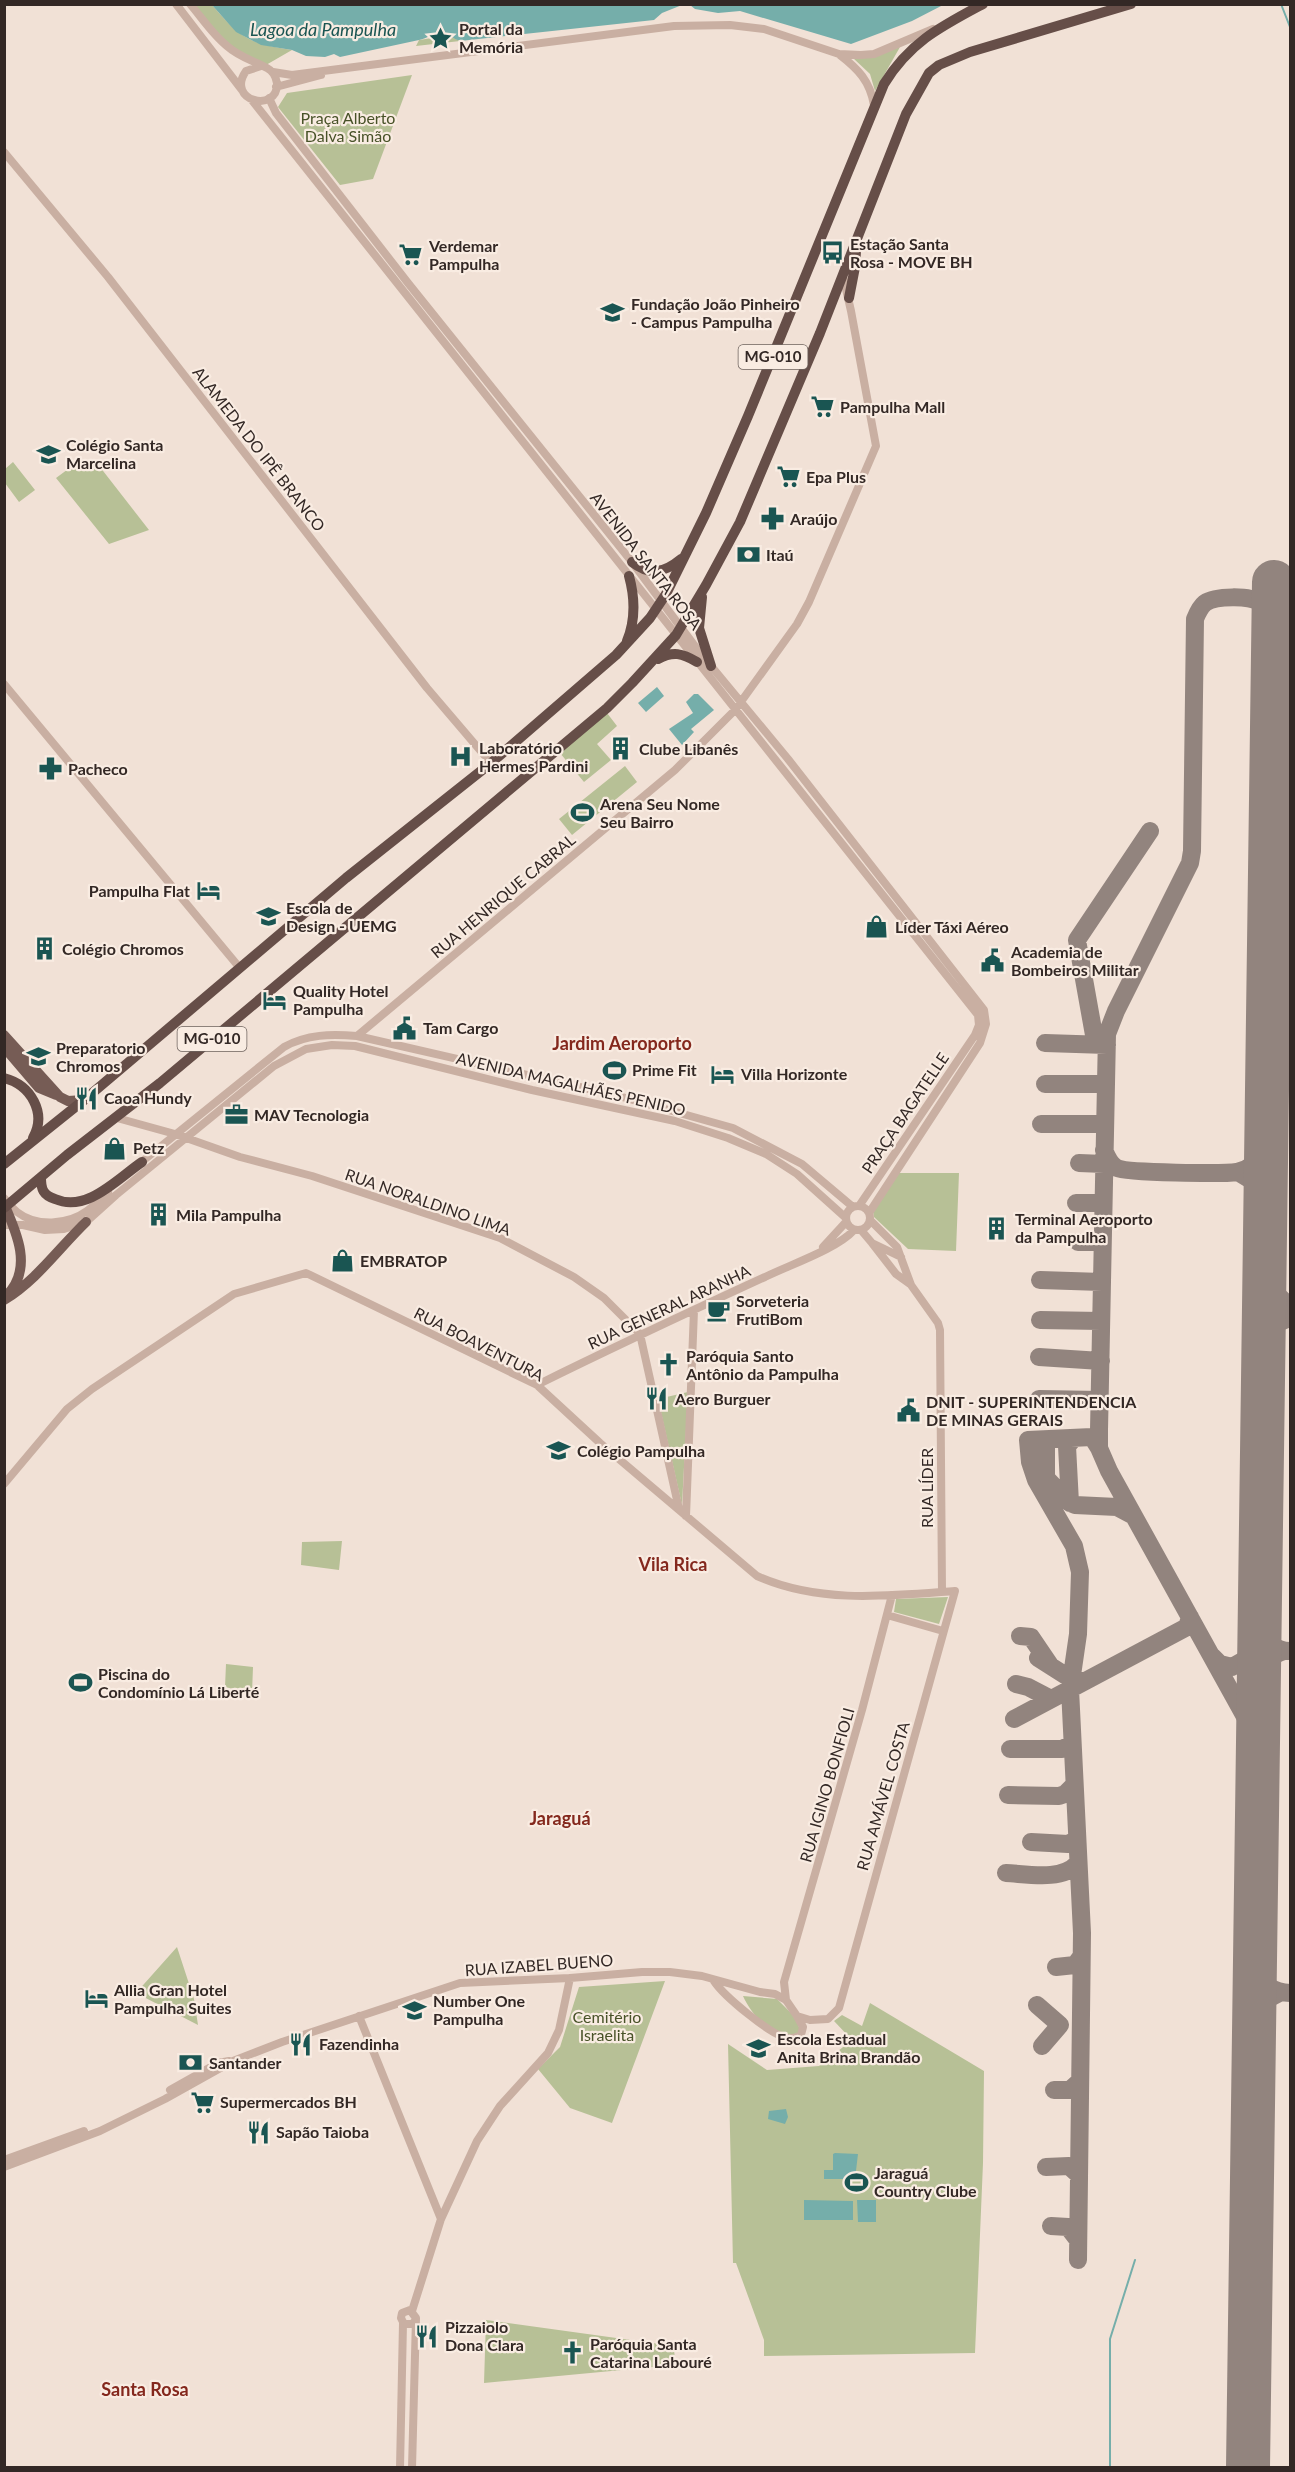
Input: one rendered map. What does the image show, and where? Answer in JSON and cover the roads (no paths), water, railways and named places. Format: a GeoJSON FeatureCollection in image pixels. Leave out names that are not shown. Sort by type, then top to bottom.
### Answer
{"type":"FeatureCollection","features":[{"type":"Feature","properties":{"kind":"highway","name":"MG-010"},"geometry":{"type":"LineString","coordinates":[[4,1164],[84,1100],[239,967],[491,763],[626,645],[659,605],[684,557],[748,416],[884,84],[902,57],[913,46],[948,22],[983,4]]}},
{"type":"Feature","properties":{"kind":"highway","name":"MG-010"},"geometry":{"type":"LineString","coordinates":[[4,1206],[117,1118],[607,708],[652,662],[678,631],[740,522],[843,276],[906,114],[929,73],[939,65],[951,60],[1131,4]]}},
{"type":"Feature","properties":{"kind":"highway"},"geometry":{"type":"LineString","coordinates":[[849,300],[855,267],[856,241]]}},
{"type":"Feature","properties":{"kind":"highway"},"geometry":{"type":"LineString","coordinates":[[632,562],[640,569],[654,573],[672,567],[684,557]]}},
{"type":"Feature","properties":{"kind":"highway"},"geometry":{"type":"LineString","coordinates":[[626,645],[631,631],[634,606],[629,576]]}},
{"type":"Feature","properties":{"kind":"highway"},"geometry":{"type":"LineString","coordinates":[[706,585],[700,606],[699,628],[711,666]]}},
{"type":"Feature","properties":{"kind":"highway"},"geometry":{"type":"LineString","coordinates":[[652,662],[671,653],[685,655],[697,662]]}},
{"type":"Feature","properties":{"kind":"highway"},"geometry":{"type":"LineString","coordinates":[[4,1078],[15,1081],[24,1089],[39,1112],[39,1127],[32,1141]]}},
{"type":"Feature","properties":{"kind":"highway"},"geometry":{"type":"LineString","coordinates":[[41,1178],[41,1188],[47,1196],[70,1204],[94,1196],[142,1162]]}},
{"type":"Feature","properties":{"kind":"main road"},"geometry":{"type":"LineString","coordinates":[[4,1035],[60,1097]]}},
{"type":"Feature","properties":{"kind":"main road"},"geometry":{"type":"LineString","coordinates":[[4,1047],[39,1088],[68,1101],[84,1100]]}},
{"type":"Feature","properties":{"kind":"main road"},"geometry":{"type":"LineString","coordinates":[[4,1206],[17,1234],[21,1264],[12,1290],[4,1299]]}},
{"type":"Feature","properties":{"kind":"main road"},"geometry":{"type":"LineString","coordinates":[[4,1299],[32,1280],[81,1219]]}},
{"type":"Feature","properties":{"kind":"street"},"geometry":{"type":"LineString","coordinates":[[176,4],[251,99],[263,101],[269,98],[276,87],[346,69]]}},
{"type":"Feature","properties":{"kind":"street"},"geometry":{"type":"LineString","coordinates":[[190,4],[227,46],[273,72],[292,75],[621,33],[710,25],[764,29],[839,54],[853,64],[866,79],[875,108]]}},
{"type":"Feature","properties":{"kind":"street"},"geometry":{"type":"LineString","coordinates":[[839,54],[874,54],[948,22]]}},
{"type":"Feature","properties":{"kind":"street"},"geometry":{"type":"LineString","coordinates":[[191,25],[201,24],[215,34]]}},
{"type":"Feature","properties":{"kind":"street"},"geometry":{"type":"LineString","coordinates":[[243,91],[243,75],[251,68],[261,66]]}},
{"type":"Feature","properties":{"kind":"street"},"geometry":{"type":"LineString","coordinates":[[273,72],[276,87]]}},
{"type":"Feature","properties":{"kind":"street","name":"AVENIDA SANTA ROSA"},"geometry":{"type":"LineString","coordinates":[[269,98],[276,113],[408,283],[632,562],[697,662],[978,1015],[979,1025],[975,1035]]}},
{"type":"Feature","properties":{"kind":"street","name":"AVENIDA SANTA ROSA"},"geometry":{"type":"LineString","coordinates":[[251,99],[629,576],[659,605]]}},
{"type":"Feature","properties":{"kind":"street","name":"ALAMEDA DO IPÊ BRANCO"},"geometry":{"type":"LineString","coordinates":[[4,152],[108,277],[427,688],[491,763]]}},
{"type":"Feature","properties":{"kind":"street"},"geometry":{"type":"LineString","coordinates":[[834,298],[849,300],[843,276]]}},
{"type":"Feature","properties":{"kind":"street","name":"RUA HENRIQUE CABRAL"},"geometry":{"type":"LineString","coordinates":[[357,1036],[675,770],[735,710],[797,624],[809,602],[876,446],[849,300]]}},
{"type":"Feature","properties":{"kind":"street","name":"AVENIDA SANTA ROSA"},"geometry":{"type":"LineString","coordinates":[[678,631],[741,702],[984,1010],[986,1024],[980,1044]]}},
{"type":"Feature","properties":{"kind":"street"},"geometry":{"type":"LineString","coordinates":[[4,684],[239,967]]}},
{"type":"Feature","properties":{"kind":"street","name":"AVENIDA MAGALHÃES PENIDO"},"geometry":{"type":"LineString","coordinates":[[81,1219],[142,1162],[268,1058],[298,1039],[333,1034],[357,1036],[615,1095],[733,1128],[802,1164],[856,1207]]}},
{"type":"Feature","properties":{"kind":"street","name":"PRAÇA BAGATELLE"},"geometry":{"type":"LineString","coordinates":[[856,1207],[975,1035]]}},
{"type":"Feature","properties":{"kind":"street","name":"PRAÇA BAGATELLE"},"geometry":{"type":"LineString","coordinates":[[869,1217],[980,1044]]}},
{"type":"Feature","properties":{"kind":"street","name":"AVENIDA MAGALHÃES PENIDO"},"geometry":{"type":"LineString","coordinates":[[4,1224],[45,1230],[64,1229],[81,1219],[186,1138],[274,1066],[294,1054],[321,1046],[354,1046],[532,1090],[675,1121],[728,1138],[766,1154],[797,1174],[846,1220]]}},
{"type":"Feature","properties":{"kind":"street","name":"RUA NORALDINO LIMA"},"geometry":{"type":"LineString","coordinates":[[117,1118],[175,1134],[500,1238],[574,1277],[604,1298],[640,1334]]}},
{"type":"Feature","properties":{"kind":"street"},"geometry":{"type":"LineString","coordinates":[[4,1198],[17,1212],[37,1221],[81,1219]]}},
{"type":"Feature","properties":{"kind":"street"},"geometry":{"type":"LineString","coordinates":[[856,1207],[869,1217],[867,1227],[857,1230],[846,1220],[848,1212],[856,1207]]}},
{"type":"Feature","properties":{"kind":"street","name":"RUA LÍDER"},"geometry":{"type":"LineString","coordinates":[[869,1217],[890,1238],[902,1257],[911,1285],[938,1323],[940,1330],[942,1592]]}},
{"type":"Feature","properties":{"kind":"street","name":"RUA GENERAL ARANHA"},"geometry":{"type":"LineString","coordinates":[[814,1254],[834,1237],[846,1220]]}},
{"type":"Feature","properties":{"kind":"street","name":"RUA LÍDER"},"geometry":{"type":"LineString","coordinates":[[857,1230],[872,1243],[896,1274],[911,1285]]}},
{"type":"Feature","properties":{"kind":"street","name":"RUA GENERAL ARANHA"},"geometry":{"type":"LineString","coordinates":[[537,1385],[640,1334],[814,1254],[857,1230]]}},
{"type":"Feature","properties":{"kind":"street","name":"RUA LÍDER"},"geometry":{"type":"LineString","coordinates":[[872,1243],[902,1257]]}},
{"type":"Feature","properties":{"kind":"street","name":"RUA BOAVENTURA"},"geometry":{"type":"LineString","coordinates":[[4,1484],[67,1409],[92,1389],[234,1294],[306,1273],[537,1385],[757,1576],[772,1583],[843,1597],[955,1591]]}},
{"type":"Feature","properties":{"kind":"street"},"geometry":{"type":"LineString","coordinates":[[686,1516],[694,1310]]}},
{"type":"Feature","properties":{"kind":"street"},"geometry":{"type":"LineString","coordinates":[[640,1334],[679,1509]]}},
{"type":"Feature","properties":{"kind":"street","name":"RUA AMÁVEL COSTA"},"geometry":{"type":"LineString","coordinates":[[797,2016],[819,2021],[828,2019],[839,2008],[955,1591]]}},
{"type":"Feature","properties":{"kind":"street","name":"RUA IGINO BONFIOLI"},"geometry":{"type":"LineString","coordinates":[[775,1994],[784,1982],[892,1596]]}},
{"type":"Feature","properties":{"kind":"street"},"geometry":{"type":"LineString","coordinates":[[887,1615],[944,1631]]}},
{"type":"Feature","properties":{"kind":"street","name":"RUA IZABEL BUENO"},"geometry":{"type":"LineString","coordinates":[[4,2167],[100,2131],[165,2099],[233,2061],[460,1983],[651,1972],[689,1974],[775,1994],[786,2000]]}},
{"type":"Feature","properties":{"kind":"street"},"geometry":{"type":"LineString","coordinates":[[441,2208],[477,2142],[500,2106],[548,2053],[559,2030],[570,1978]]}},
{"type":"Feature","properties":{"kind":"street"},"geometry":{"type":"LineString","coordinates":[[714,1981],[720,1990],[772,2032],[786,2038],[801,2035],[802,2027],[786,2000]]}},
{"type":"Feature","properties":{"kind":"street","name":"RUA IGINO BONFIOLI"},"geometry":{"type":"LineString","coordinates":[[784,1982],[786,2000]]}},
{"type":"Feature","properties":{"kind":"street"},"geometry":{"type":"LineString","coordinates":[[359,2016],[441,2208],[441,2219],[412,2311],[415,2316],[412,2468]]}},
{"type":"Feature","properties":{"kind":"street","name":"RUA IZABEL BUENO"},"geometry":{"type":"LineString","coordinates":[[4,2160],[99,2126],[163,2095],[219,2062],[233,2061]]}},
{"type":"Feature","properties":{"kind":"street"},"geometry":{"type":"LineString","coordinates":[[400,2468],[403,2323],[400,2318],[402,2313],[412,2311]]}},
{"type":"Feature","properties":{"kind":"street"},"geometry":{"type":"LineString","coordinates":[[403,2323],[409,2325],[415,2320]]}},
{"type":"Feature","properties":{"kind":"water","name":"Lagoa da Pampulha"},"geometry":{"type":"Polygon","coordinates":[[[212,5],[682,5],[662,13],[654,20],[460,41],[439,32],[422,39],[340,57],[334,54],[325,57],[306,56],[292,50],[261,45],[236,32],[212,5]]]}},
{"type":"Feature","properties":{"kind":"water"},"geometry":{"type":"Polygon","coordinates":[[[690,5],[943,5],[912,21],[851,44],[740,11],[718,13],[695,9],[690,5]]]}},
{"type":"Feature","properties":{"kind":"water"},"geometry":{"type":"Polygon","coordinates":[[[657,687],[664,696],[646,712],[638,703],[657,687]]]}},
{"type":"Feature","properties":{"kind":"water"},"geometry":{"type":"Polygon","coordinates":[[[694,694],[698,694],[714,710],[691,729],[694,732],[682,745],[669,729],[693,713],[686,702],[694,694]]]}},
{"type":"Feature","properties":{"kind":"water"},"geometry":{"type":"Polygon","coordinates":[[[786,2109],[788,2117],[785,2124],[768,2119],[769,2111],[786,2109]]]}},
{"type":"Feature","properties":{"kind":"water"},"geometry":{"type":"Polygon","coordinates":[[[833,2154],[858,2154],[855,2179],[824,2179],[824,2170],[833,2170],[833,2154]]]}},
{"type":"Feature","properties":{"kind":"water"},"geometry":{"type":"Polygon","coordinates":[[[804,2200],[853,2201],[853,2220],[804,2220],[804,2200]]]}},
{"type":"Feature","properties":{"kind":"water"},"geometry":{"type":"Polygon","coordinates":[[[857,2200],[876,2200],[876,2222],[858,2222],[857,2200]]]}},
{"type":"Feature","properties":{"kind":"waterway"},"geometry":{"type":"LineString","coordinates":[[1281,4],[1290,27]]}},
{"type":"Feature","properties":{"kind":"waterway"},"geometry":{"type":"LineString","coordinates":[[1110,2468],[1110,2339],[1135,2260]]}},
{"type":"Feature","properties":{"kind":"place","name":"Portal da Memória"},"geometry":{"type":"Point","coordinates":[441,38]}},
{"type":"Feature","properties":{"kind":"place","name":"Estação Santa Rosa - MOVE BH"},"geometry":{"type":"Point","coordinates":[832,253]}},
{"type":"Feature","properties":{"kind":"place","name":"Verdemar Pampulha"},"geometry":{"type":"Point","coordinates":[411,255]}},
{"type":"Feature","properties":{"kind":"place","name":"Fundação João Pinheiro - Campus Pampulha"},"geometry":{"type":"Point","coordinates":[613,313]}},
{"type":"Feature","properties":{"kind":"place","name":"Pampulha Mall"},"geometry":{"type":"Point","coordinates":[822,407]}},
{"type":"Feature","properties":{"kind":"place","name":"Colégio Santa Marcelina"},"geometry":{"type":"Point","coordinates":[48,454]}},
{"type":"Feature","properties":{"kind":"place","name":"Epa Plus"},"geometry":{"type":"Point","coordinates":[788,477]}},
{"type":"Feature","properties":{"kind":"place","name":"Araújo"},"geometry":{"type":"Point","coordinates":[772,519]}},
{"type":"Feature","properties":{"kind":"place","name":"Itaú"},"geometry":{"type":"Point","coordinates":[748,555]}},
{"type":"Feature","properties":{"kind":"place","name":"Clube Libanês"},"geometry":{"type":"Point","coordinates":[621,749]}},
{"type":"Feature","properties":{"kind":"place","name":"Laboratório Hermes Pardini"},"geometry":{"type":"Point","coordinates":[461,757]}},
{"type":"Feature","properties":{"kind":"place","name":"Pacheco"},"geometry":{"type":"Point","coordinates":[50,769]}},
{"type":"Feature","properties":{"kind":"place","name":"Arena Seu Nome Seu Bairro"},"geometry":{"type":"Point","coordinates":[582,813]}},
{"type":"Feature","properties":{"kind":"place","name":"Pampulha Flat"},"geometry":{"type":"Point","coordinates":[208,891]}},
{"type":"Feature","properties":{"kind":"place","name":"Escola de Design - UEMG"},"geometry":{"type":"Point","coordinates":[268,917]}},
{"type":"Feature","properties":{"kind":"place","name":"Líder Táxi Aéreo"},"geometry":{"type":"Point","coordinates":[877,927]}},
{"type":"Feature","properties":{"kind":"place","name":"Colégio Chromos"},"geometry":{"type":"Point","coordinates":[44,949]}},
{"type":"Feature","properties":{"kind":"place","name":"Academia de Bombeiros Militar"},"geometry":{"type":"Point","coordinates":[993,961]}},
{"type":"Feature","properties":{"kind":"place","name":"Quality Hotel Pampulha"},"geometry":{"type":"Point","coordinates":[275,1000]}},
{"type":"Feature","properties":{"kind":"place","name":"Tam Cargo"},"geometry":{"type":"Point","coordinates":[405,1028]}},
{"type":"Feature","properties":{"kind":"place","name":"Preparatorio Chromos"},"geometry":{"type":"Point","coordinates":[38,1057]}},
{"type":"Feature","properties":{"kind":"place","name":"Prime Fit"},"geometry":{"type":"Point","coordinates":[614,1070]}},
{"type":"Feature","properties":{"kind":"place","name":"Villa Horizonte"},"geometry":{"type":"Point","coordinates":[723,1074]}},
{"type":"Feature","properties":{"kind":"place","name":"Caoa Hundy"},"geometry":{"type":"Point","coordinates":[86,1098]}},
{"type":"Feature","properties":{"kind":"place","name":"MAV Tecnologia"},"geometry":{"type":"Point","coordinates":[236,1115]}},
{"type":"Feature","properties":{"kind":"place","name":"Petz"},"geometry":{"type":"Point","coordinates":[115,1148]}},
{"type":"Feature","properties":{"kind":"place","name":"Mila Pampulha"},"geometry":{"type":"Point","coordinates":[158,1215]}},
{"type":"Feature","properties":{"kind":"place","name":"Terminal Aeroporto da Pampulha"},"geometry":{"type":"Point","coordinates":[997,1228]}},
{"type":"Feature","properties":{"kind":"place","name":"EMBRATOP"},"geometry":{"type":"Point","coordinates":[342,1261]}},
{"type":"Feature","properties":{"kind":"place","name":"Sorveteria FrutiBom"},"geometry":{"type":"Point","coordinates":[718,1310]}},
{"type":"Feature","properties":{"kind":"place","name":"Paróquia Santo Antônio da Pampulha"},"geometry":{"type":"Point","coordinates":[668,1365]}},
{"type":"Feature","properties":{"kind":"place","name":"Aero Burguer"},"geometry":{"type":"Point","coordinates":[657,1399]}},
{"type":"Feature","properties":{"kind":"place","name":"DNIT - SUPERINTENDENCIA DE MINAS GERAIS"},"geometry":{"type":"Point","coordinates":[908,1411]}},
{"type":"Feature","properties":{"kind":"place","name":"Colégio Pampulha"},"geometry":{"type":"Point","coordinates":[559,1451]}},
{"type":"Feature","properties":{"kind":"place","name":"Piscina do Condomínio Lá Liberté"},"geometry":{"type":"Point","coordinates":[80,1683]}},
{"type":"Feature","properties":{"kind":"place","name":"Allia Gran Hotel Pampulha Suites"},"geometry":{"type":"Point","coordinates":[96,1999]}},
{"type":"Feature","properties":{"kind":"place","name":"Number One Pampulha"},"geometry":{"type":"Point","coordinates":[415,2010]}},
{"type":"Feature","properties":{"kind":"place","name":"Fazendinha"},"geometry":{"type":"Point","coordinates":[301,2044]}},
{"type":"Feature","properties":{"kind":"place","name":"Escola Estadual Anita Brina Brandão"},"geometry":{"type":"Point","coordinates":[759,2048]}},
{"type":"Feature","properties":{"kind":"place","name":"Santander"},"geometry":{"type":"Point","coordinates":[191,2063]}},
{"type":"Feature","properties":{"kind":"place","name":"Supermercados BH"},"geometry":{"type":"Point","coordinates":[202,2102]}},
{"type":"Feature","properties":{"kind":"place","name":"Sapão Taioba"},"geometry":{"type":"Point","coordinates":[258,2132]}},
{"type":"Feature","properties":{"kind":"place","name":"Jaraguá Country Clube"},"geometry":{"type":"Point","coordinates":[856,2182]}},
{"type":"Feature","properties":{"kind":"place","name":"Pizzaiolo Dona Clara"},"geometry":{"type":"Point","coordinates":[427,2336]}},
{"type":"Feature","properties":{"kind":"place","name":"Paróquia Santa Catarina Labouré"},"geometry":{"type":"Point","coordinates":[572,2353]}},
{"type":"Feature","properties":{"kind":"district","name":"Jardim Aeroporto"},"geometry":{"type":"Point","coordinates":[622,1044]}},
{"type":"Feature","properties":{"kind":"district","name":"Vila Rica"},"geometry":{"type":"Point","coordinates":[673,1565]}},
{"type":"Feature","properties":{"kind":"district","name":"Jaraguá"},"geometry":{"type":"Point","coordinates":[560,1819]}},
{"type":"Feature","properties":{"kind":"district","name":"Santa Rosa"},"geometry":{"type":"Point","coordinates":[145,2390]}},
{"type":"Feature","properties":{"kind":"park label","name":"Praça Alberto Dalva Simão"},"geometry":{"type":"Point","coordinates":[348,127]}},
{"type":"Feature","properties":{"kind":"park label","name":"Cemitério Israelita"},"geometry":{"type":"Point","coordinates":[607,2026]}}]}
